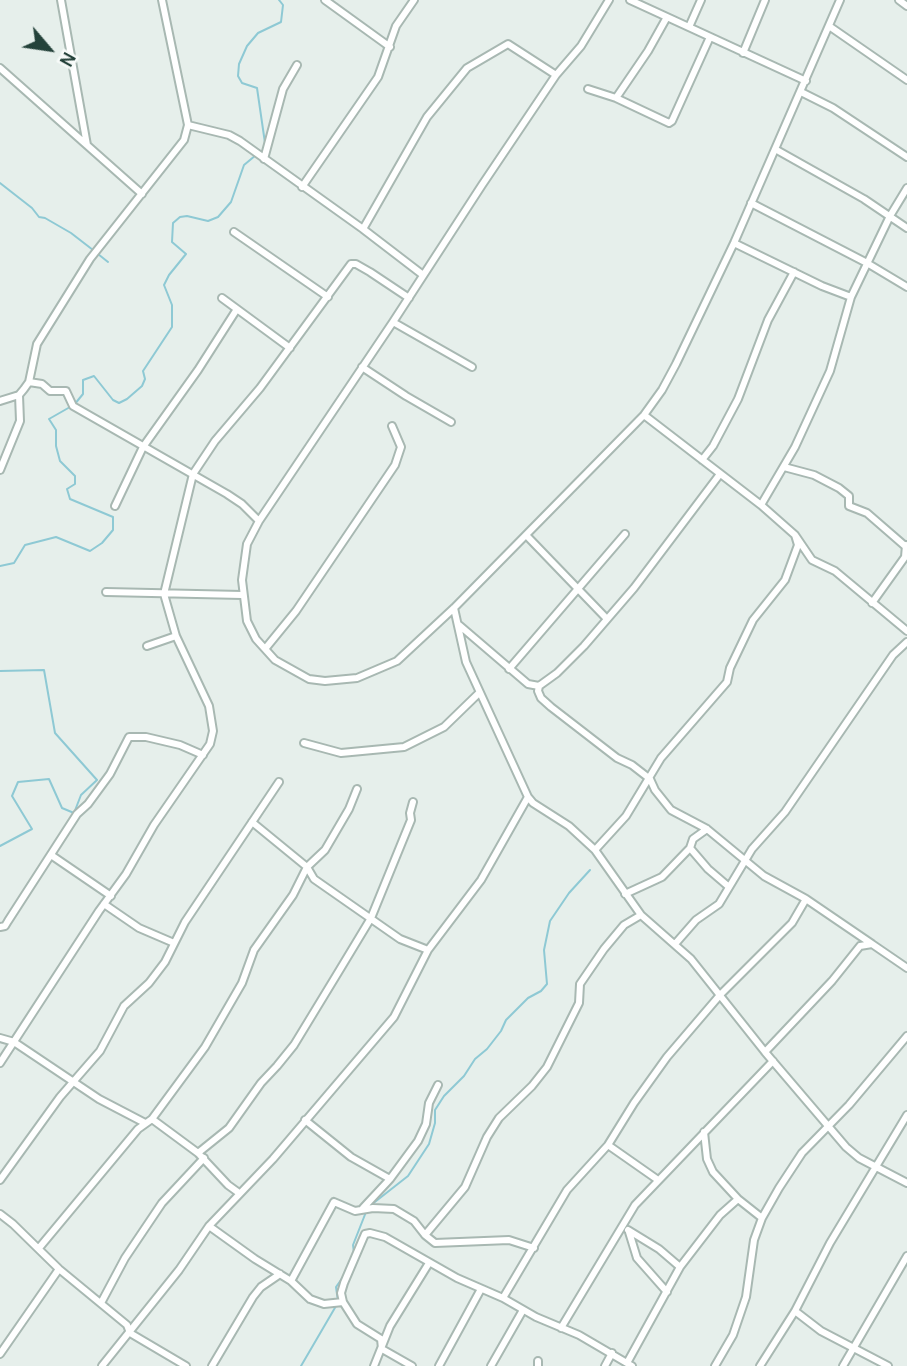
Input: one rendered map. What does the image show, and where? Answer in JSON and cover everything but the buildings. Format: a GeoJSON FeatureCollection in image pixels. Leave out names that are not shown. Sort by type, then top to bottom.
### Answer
{"type":"FeatureCollection","features":[{"type":"Feature","properties":{"kind":"street"},"geometry":{"type":"LineString","coordinates":[[61,0],[87,145]]}},
{"type":"Feature","properties":{"kind":"street"},"geometry":{"type":"LineString","coordinates":[[0,401],[19,395],[29,382],[37,344],[95,252],[184,140],[188,125],[162,0]]}},
{"type":"Feature","properties":{"kind":"street"},"geometry":{"type":"LineString","coordinates":[[325,0],[390,47]]}},
{"type":"Feature","properties":{"kind":"street"},"geometry":{"type":"LineString","coordinates":[[302,187],[378,77],[396,26],[412,3],[402,0]]}},
{"type":"Feature","properties":{"kind":"street"},"geometry":{"type":"LineString","coordinates":[[609,0],[581,46],[556,75],[259,521],[247,544],[243,562],[242,595],[247,621],[256,639],[265,649],[286,668],[309,679],[326,681],[358,678],[397,661],[454,608],[644,415],[676,364],[734,243],[840,0]]}},
{"type":"Feature","properties":{"kind":"street"},"geometry":{"type":"LineString","coordinates":[[631,0],[806,81]]}},
{"type":"Feature","properties":{"kind":"street"},"geometry":{"type":"LineString","coordinates":[[689,27],[701,0]]}},
{"type":"Feature","properties":{"kind":"street"},"geometry":{"type":"LineString","coordinates":[[743,53],[765,0]]}},
{"type":"Feature","properties":{"kind":"street"},"geometry":{"type":"LineString","coordinates":[[899,0],[907,6]]}},
{"type":"Feature","properties":{"kind":"street"},"geometry":{"type":"LineString","coordinates":[[616,99],[667,17]]}},
{"type":"Feature","properties":{"kind":"street"},"geometry":{"type":"LineString","coordinates":[[829,26],[907,80]]}},
{"type":"Feature","properties":{"kind":"street"},"geometry":{"type":"LineString","coordinates":[[588,89],[672,121],[710,37]]}},
{"type":"Feature","properties":{"kind":"street"},"geometry":{"type":"LineString","coordinates":[[363,229],[427,117],[467,68],[509,44],[556,75]]}},
{"type":"Feature","properties":{"kind":"street"},"geometry":{"type":"LineString","coordinates":[[262,158],[283,89],[297,65]]}},
{"type":"Feature","properties":{"kind":"street"},"geometry":{"type":"LineString","coordinates":[[0,68],[142,194]]}},
{"type":"Feature","properties":{"kind":"street"},"geometry":{"type":"LineString","coordinates":[[800,92],[833,108],[907,157]]}},
{"type":"Feature","properties":{"kind":"street"},"geometry":{"type":"LineString","coordinates":[[188,125],[229,135],[248,146],[423,275]]}},
{"type":"Feature","properties":{"kind":"street"},"geometry":{"type":"LineString","coordinates":[[775,149],[907,228]]}},
{"type":"Feature","properties":{"kind":"street"},"geometry":{"type":"LineString","coordinates":[[761,505],[783,467],[830,371],[851,297],[890,216],[907,188]]}},
{"type":"Feature","properties":{"kind":"street"},"geometry":{"type":"LineString","coordinates":[[751,203],[867,263],[907,287]]}},
{"type":"Feature","properties":{"kind":"street"},"geometry":{"type":"LineString","coordinates":[[234,232],[328,297]]}},
{"type":"Feature","properties":{"kind":"street"},"geometry":{"type":"LineString","coordinates":[[734,243],[851,297]]}},
{"type":"Feature","properties":{"kind":"street"},"geometry":{"type":"LineString","coordinates":[[0,1063],[209,744],[213,721],[209,706],[176,636],[164,594],[193,474],[215,441],[260,388],[348,267],[356,264],[409,298]]}},
{"type":"Feature","properties":{"kind":"street"},"geometry":{"type":"LineString","coordinates":[[702,460],[713,446],[738,399],[768,320],[794,272]]}},
{"type":"Feature","properties":{"kind":"street"},"geometry":{"type":"LineString","coordinates":[[222,298],[290,348]]}},
{"type":"Feature","properties":{"kind":"street"},"geometry":{"type":"LineString","coordinates":[[116,506],[143,447],[198,370],[237,309]]}},
{"type":"Feature","properties":{"kind":"street"},"geometry":{"type":"LineString","coordinates":[[393,322],[472,367]]}},
{"type":"Feature","properties":{"kind":"street"},"geometry":{"type":"LineString","coordinates":[[362,368],[451,422]]}},
{"type":"Feature","properties":{"kind":"street"},"geometry":{"type":"LineString","coordinates":[[29,382],[42,384],[50,391],[66,391],[73,406],[227,494],[243,504],[259,521]]}},
{"type":"Feature","properties":{"kind":"street"},"geometry":{"type":"LineString","coordinates":[[0,470],[20,421],[19,395]]}},
{"type":"Feature","properties":{"kind":"street"},"geometry":{"type":"LineString","coordinates":[[644,415],[761,505],[795,535],[812,560],[835,571],[907,631]]}},
{"type":"Feature","properties":{"kind":"street"},"geometry":{"type":"LineString","coordinates":[[265,649],[296,611],[395,464],[401,447],[392,426]]}},
{"type":"Feature","properties":{"kind":"street"},"geometry":{"type":"LineString","coordinates":[[783,467],[814,475],[839,488],[849,496],[849,506],[867,513],[906,545],[905,557],[872,603]]}},
{"type":"Feature","properties":{"kind":"street"},"geometry":{"type":"LineString","coordinates":[[458,624],[528,684],[539,686],[557,673],[584,646],[634,588],[720,474]]}},
{"type":"Feature","properties":{"kind":"street"},"geometry":{"type":"LineString","coordinates":[[509,669],[625,534]]}},
{"type":"Feature","properties":{"kind":"street"},"geometry":{"type":"LineString","coordinates":[[526,535],[607,619]]}},
{"type":"Feature","properties":{"kind":"street"},"geometry":{"type":"LineString","coordinates":[[595,850],[626,816],[661,758],[727,682],[730,668],[753,620],[785,580],[798,545],[795,535]]}},
{"type":"Feature","properties":{"kind":"street"},"geometry":{"type":"LineString","coordinates":[[106,592],[242,595]]}},
{"type":"Feature","properties":{"kind":"street"},"geometry":{"type":"LineString","coordinates":[[454,608],[466,662],[528,797],[569,826],[595,850],[641,915],[691,959],[846,1147],[875,1167],[907,1183]]}},
{"type":"Feature","properties":{"kind":"street"},"geometry":{"type":"LineString","coordinates":[[147,646],[176,636]]}},
{"type":"Feature","properties":{"kind":"street"},"geometry":{"type":"LineString","coordinates":[[675,944],[696,920],[715,909],[752,849],[785,812],[893,655],[907,642]]}},
{"type":"Feature","properties":{"kind":"street"},"geometry":{"type":"LineString","coordinates":[[539,686],[541,698],[551,707],[617,758],[632,765],[650,779],[671,810],[707,830],[771,880],[806,898],[907,968]]}},
{"type":"Feature","properties":{"kind":"street"},"geometry":{"type":"LineString","coordinates":[[304,744],[341,753],[404,747],[444,727],[479,693]]}},
{"type":"Feature","properties":{"kind":"street"},"geometry":{"type":"LineString","coordinates":[[0,928],[5,926],[77,814],[88,804],[110,774],[129,737],[146,737],[180,745],[203,755]]}},
{"type":"Feature","properties":{"kind":"street"},"geometry":{"type":"LineString","coordinates":[[0,1180],[73,1082],[100,1051],[124,1006],[159,971],[200,900],[279,782]]}},
{"type":"Feature","properties":{"kind":"street"},"geometry":{"type":"LineString","coordinates":[[39,1248],[138,1129],[149,1121],[205,1047],[242,983],[254,950],[293,895],[307,867],[325,850],[349,809],[357,789]]}},
{"type":"Feature","properties":{"kind":"street"},"geometry":{"type":"LineString","coordinates":[[102,1366],[179,1270],[209,1226],[272,1159],[394,1017],[428,950],[481,880],[528,797]]}},
{"type":"Feature","properties":{"kind":"street"},"geometry":{"type":"LineString","coordinates":[[101,1303],[125,1258],[162,1203],[201,1155],[229,1128],[261,1083],[294,1045],[371,918],[411,820],[413,802]]}},
{"type":"Feature","properties":{"kind":"street"},"geometry":{"type":"LineString","coordinates":[[252,822],[307,867],[314,879],[400,939],[428,950]]}},
{"type":"Feature","properties":{"kind":"street"},"geometry":{"type":"LineString","coordinates":[[625,894],[662,877],[690,848],[694,839],[707,830]]}},
{"type":"Feature","properties":{"kind":"street"},"geometry":{"type":"LineString","coordinates":[[690,848],[708,869],[729,887]]}},
{"type":"Feature","properties":{"kind":"street"},"geometry":{"type":"LineString","coordinates":[[51,855],[111,896]]}},
{"type":"Feature","properties":{"kind":"street"},"geometry":{"type":"LineString","coordinates":[[503,1298],[567,1190],[608,1145],[626,1114],[667,1057],[720,995],[792,923],[806,898]]}},
{"type":"Feature","properties":{"kind":"street"},"geometry":{"type":"LineString","coordinates":[[104,904],[139,928],[174,943]]}},
{"type":"Feature","properties":{"kind":"street"},"geometry":{"type":"LineString","coordinates":[[425,1235],[465,1187],[487,1137],[499,1118],[547,1067],[579,1003],[580,984],[594,963],[613,936],[624,925],[641,915]]}},
{"type":"Feature","properties":{"kind":"street"},"geometry":{"type":"LineString","coordinates":[[765,1052],[832,981],[856,950],[860,946],[872,944]]}},
{"type":"Feature","properties":{"kind":"street"},"geometry":{"type":"LineString","coordinates":[[715,1366],[733,1335],[742,1309],[752,1266],[754,1240],[762,1218],[802,1153],[849,1105],[907,1036]]}},
{"type":"Feature","properties":{"kind":"street"},"geometry":{"type":"LineString","coordinates":[[0,1038],[14,1042],[99,1099],[149,1121],[201,1155],[239,1194]]}},
{"type":"Feature","properties":{"kind":"street"},"geometry":{"type":"LineString","coordinates":[[561,1328],[635,1205],[773,1061]]}},
{"type":"Feature","properties":{"kind":"street"},"geometry":{"type":"LineString","coordinates":[[363,1208],[390,1179],[418,1141],[426,1124],[429,1103],[438,1085]]}},
{"type":"Feature","properties":{"kind":"street"},"geometry":{"type":"LineString","coordinates":[[760,1366],[795,1311],[814,1273],[907,1115]]}},
{"type":"Feature","properties":{"kind":"street"},"geometry":{"type":"LineString","coordinates":[[305,1120],[351,1157],[390,1179]]}},
{"type":"Feature","properties":{"kind":"street"},"geometry":{"type":"LineString","coordinates":[[704,1132],[707,1159],[713,1172],[738,1199],[762,1218]]}},
{"type":"Feature","properties":{"kind":"street"},"geometry":{"type":"LineString","coordinates":[[608,1145],[658,1180]]}},
{"type":"Feature","properties":{"kind":"street"},"geometry":{"type":"LineString","coordinates":[[382,1349],[381,1339],[357,1324],[343,1302],[341,1293],[365,1234],[385,1237],[429,1263],[579,1335],[629,1365],[680,1267],[720,1215],[738,1199]]}},
{"type":"Feature","properties":{"kind":"street"},"geometry":{"type":"LineString","coordinates":[[291,1281],[332,1203],[338,1202],[355,1210],[394,1209],[414,1221],[435,1243],[509,1240],[534,1248]]}},
{"type":"Feature","properties":{"kind":"street"},"geometry":{"type":"LineString","coordinates":[[0,1214],[59,1269],[127,1325],[130,1333],[183,1365]]}},
{"type":"Feature","properties":{"kind":"street"},"geometry":{"type":"LineString","coordinates":[[622,1225],[659,1249],[680,1267]]}},
{"type":"Feature","properties":{"kind":"street"},"geometry":{"type":"LineString","coordinates":[[209,1226],[291,1281],[303,1294],[324,1304],[343,1302]]}},
{"type":"Feature","properties":{"kind":"street"},"geometry":{"type":"LineString","coordinates":[[629,1232],[637,1258],[667,1292]]}},
{"type":"Feature","properties":{"kind":"street"},"geometry":{"type":"LineString","coordinates":[[843,1366],[907,1256]]}},
{"type":"Feature","properties":{"kind":"street"},"geometry":{"type":"LineString","coordinates":[[374,1366],[390,1326],[429,1263]]}},
{"type":"Feature","properties":{"kind":"street"},"geometry":{"type":"LineString","coordinates":[[0,1354],[59,1269]]}},
{"type":"Feature","properties":{"kind":"street"},"geometry":{"type":"LineString","coordinates":[[212,1366],[253,1297],[261,1287],[280,1274]]}},
{"type":"Feature","properties":{"kind":"street"},"geometry":{"type":"LineString","coordinates":[[439,1366],[481,1289]]}},
{"type":"Feature","properties":{"kind":"street"},"geometry":{"type":"LineString","coordinates":[[491,1366],[523,1310]]}},
{"type":"Feature","properties":{"kind":"street"},"geometry":{"type":"LineString","coordinates":[[795,1311],[821,1331],[888,1366]]}},
{"type":"Feature","properties":{"kind":"street"},"geometry":{"type":"LineString","coordinates":[[382,1349],[412,1366]]}},
{"type":"Feature","properties":{"kind":"street"},"geometry":{"type":"LineString","coordinates":[[605,1366],[612,1353]]}},
{"type":"Feature","properties":{"kind":"waterway"},"geometry":{"type":"LineString","coordinates":[[265,143],[257,88],[242,83],[238,76],[239,64],[247,46],[258,33],[281,22],[283,5],[279,0]]}},
{"type":"Feature","properties":{"kind":"waterway"},"geometry":{"type":"LineString","coordinates":[[74,405],[83,394],[83,380],[94,376],[113,400],[119,403],[142,386],[145,379],[143,371],[172,327],[172,305],[164,285],[186,254],[172,242],[173,223],[180,217],[187,216],[208,221],[218,217],[231,202],[244,165],[256,155]]}},
{"type":"Feature","properties":{"kind":"waterway"},"geometry":{"type":"LineString","coordinates":[[0,183],[32,208],[39,217],[71,233],[93,250]]}},
{"type":"Feature","properties":{"kind":"waterway"},"geometry":{"type":"LineString","coordinates":[[98,254],[108,262]]}},
{"type":"Feature","properties":{"kind":"waterway"},"geometry":{"type":"LineString","coordinates":[[0,566],[14,563],[25,545],[56,537],[90,551],[102,543],[113,530],[113,517],[70,499],[67,489],[75,484],[75,476],[60,461],[56,430],[49,419],[70,407]]}},
{"type":"Feature","properties":{"kind":"waterway"},"geometry":{"type":"LineString","coordinates":[[0,671],[44,670],[55,733],[97,780],[81,795],[74,813],[62,808],[49,779],[18,782],[12,796],[32,829],[0,846]]}},
{"type":"Feature","properties":{"kind":"waterway"},"geometry":{"type":"LineString","coordinates":[[371,1205],[408,1176],[429,1144],[435,1123],[435,1110],[444,1096],[464,1076],[475,1059],[487,1049],[506,1020],[547,984],[544,950],[550,921],[569,893],[590,870]]}},
{"type":"Feature","properties":{"kind":"waterway"},"geometry":{"type":"LineString","coordinates":[[354,1253],[353,1245],[366,1212]]}},
{"type":"Feature","properties":{"kind":"waterway"},"geometry":{"type":"LineString","coordinates":[[338,1301],[336,1287],[343,1277]]}},
{"type":"Feature","properties":{"kind":"waterway"},"geometry":{"type":"LineString","coordinates":[[301,1366],[336,1306]]}}]}
